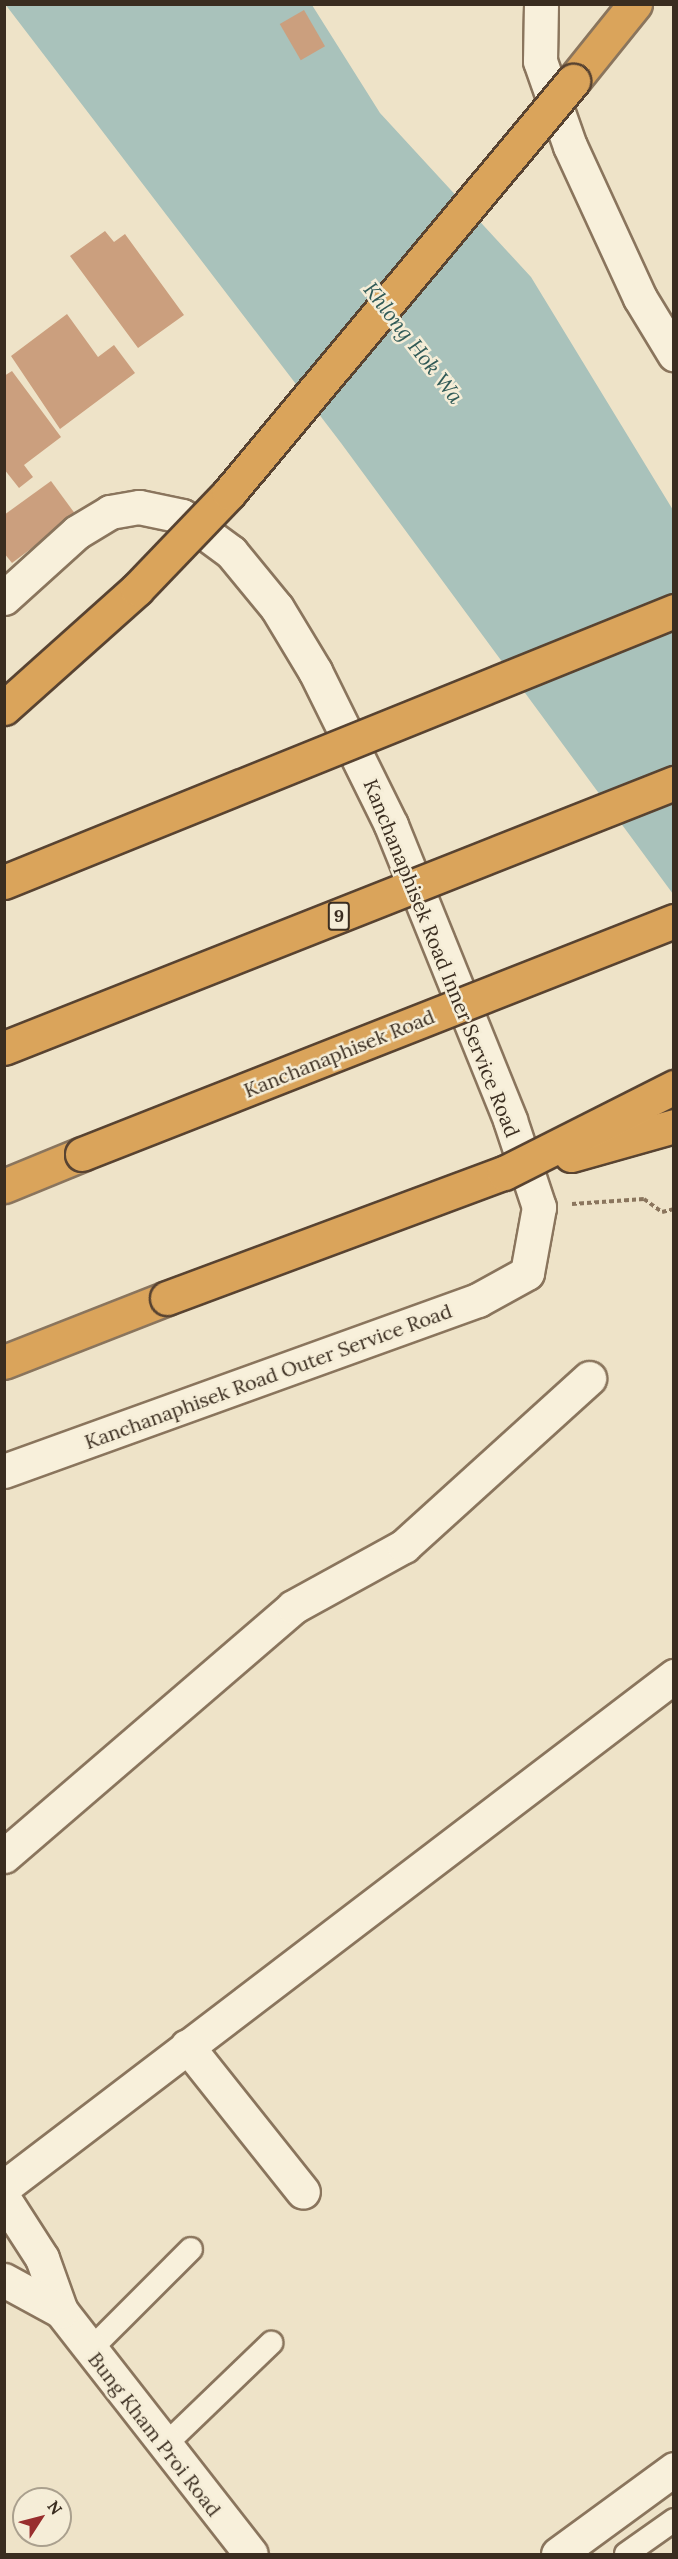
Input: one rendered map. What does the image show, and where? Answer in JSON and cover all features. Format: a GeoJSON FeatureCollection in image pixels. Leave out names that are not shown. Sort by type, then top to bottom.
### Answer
{"type":"FeatureCollection","features":[{"type":"Feature","properties":{"kind":"highway"},"geometry":{"type":"LineString","coordinates":[[4,708],[137,589],[229,492],[635,4]]}},
{"type":"Feature","properties":{"kind":"highway"},"geometry":{"type":"LineString","coordinates":[[4,882],[674,611]]}},
{"type":"Feature","properties":{"kind":"highway","name":"9"},"geometry":{"type":"LineString","coordinates":[[4,1048],[674,783]]}},
{"type":"Feature","properties":{"kind":"highway","name":"Kanchanaphisek Road"},"geometry":{"type":"LineString","coordinates":[[4,1186],[674,921]]}},
{"type":"Feature","properties":{"kind":"highway"},"geometry":{"type":"LineString","coordinates":[[504,1173],[674,1087]]}},
{"type":"Feature","properties":{"kind":"highway"},"geometry":{"type":"LineString","coordinates":[[4,1362],[167,1298],[504,1173],[674,1126]]}},
{"type":"Feature","properties":{"kind":"street"},"geometry":{"type":"LineString","coordinates":[[542,4],[540,61],[570,146],[640,298],[674,354]]}},
{"type":"Feature","properties":{"kind":"street","name":"Kanchanaphisek Road Inner Service Road"},"geometry":{"type":"LineString","coordinates":[[4,598],[78,532],[110,512],[139,507],[182,516],[231,552],[277,608],[315,671],[391,825],[510,1120],[539,1207],[527,1273]]}},
{"type":"Feature","properties":{"kind":"street","name":"Kanchanaphisek Road Outer Service Road"},"geometry":{"type":"LineString","coordinates":[[4,1472],[478,1300],[527,1273]]}},
{"type":"Feature","properties":{"kind":"street"},"geometry":{"type":"LineString","coordinates":[[4,1856],[293,1607],[404,1546],[589,1378]]}},
{"type":"Feature","properties":{"kind":"street"},"geometry":{"type":"LineString","coordinates":[[7,2205],[187,2046],[674,1676]]}},
{"type":"Feature","properties":{"kind":"street"},"geometry":{"type":"LineString","coordinates":[[187,2046],[303,2192]]}},
{"type":"Feature","properties":{"kind":"street","name":"Bung Kham Proi Road"},"geometry":{"type":"LineString","coordinates":[[7,2205],[42,2258],[61,2311],[89,2351],[251,2554]]}},
{"type":"Feature","properties":{"kind":"street"},"geometry":{"type":"LineString","coordinates":[[6,2284],[42,2258]]}},
{"type":"Feature","properties":{"kind":"street","name":"Bung Kham Proi Road"},"geometry":{"type":"LineString","coordinates":[[6,2284],[61,2311]]}},
{"type":"Feature","properties":{"kind":"street"},"geometry":{"type":"LineString","coordinates":[[558,2554],[674,2469]]}},
{"type":"Feature","properties":{"kind":"lane"},"geometry":{"type":"LineString","coordinates":[[89,2351],[191,2250]]}},
{"type":"Feature","properties":{"kind":"lane"},"geometry":{"type":"LineString","coordinates":[[164,2446],[271,2343]]}},
{"type":"Feature","properties":{"kind":"lane"},"geometry":{"type":"LineString","coordinates":[[626,2554],[674,2520]]}},
{"type":"Feature","properties":{"kind":"path"},"geometry":{"type":"LineString","coordinates":[[539,1207],[644,1199],[662,1212],[674,1209]]}},
{"type":"Feature","properties":{"kind":"water","name":"Khlong Hok Wa"},"geometry":{"type":"Polygon","coordinates":[[[5,4],[312,5],[380,113],[531,277],[673,510],[673,894],[341,443],[5,4]]]}},
{"type":"Feature","properties":{"kind":"building"},"geometry":{"type":"Polygon","coordinates":[[[304,10],[325,46],[301,60],[280,24],[304,10]]]}},
{"type":"Feature","properties":{"kind":"building"},"geometry":{"type":"Polygon","coordinates":[[[105,231],[114,242],[125,234],[184,315],[138,348],[70,256],[105,231]]]}},
{"type":"Feature","properties":{"kind":"building"},"geometry":{"type":"Polygon","coordinates":[[[67,314],[98,357],[114,345],[135,373],[60,429],[11,356],[67,314]]]}},
{"type":"Feature","properties":{"kind":"building"},"geometry":{"type":"Polygon","coordinates":[[[12,371],[61,437],[24,465],[33,477],[19,488],[4,469],[4,376],[12,371]]]}},
{"type":"Feature","properties":{"kind":"building"},"geometry":{"type":"Polygon","coordinates":[[[51,481],[76,515],[12,563],[4,553],[4,515],[51,481]]]}}]}
